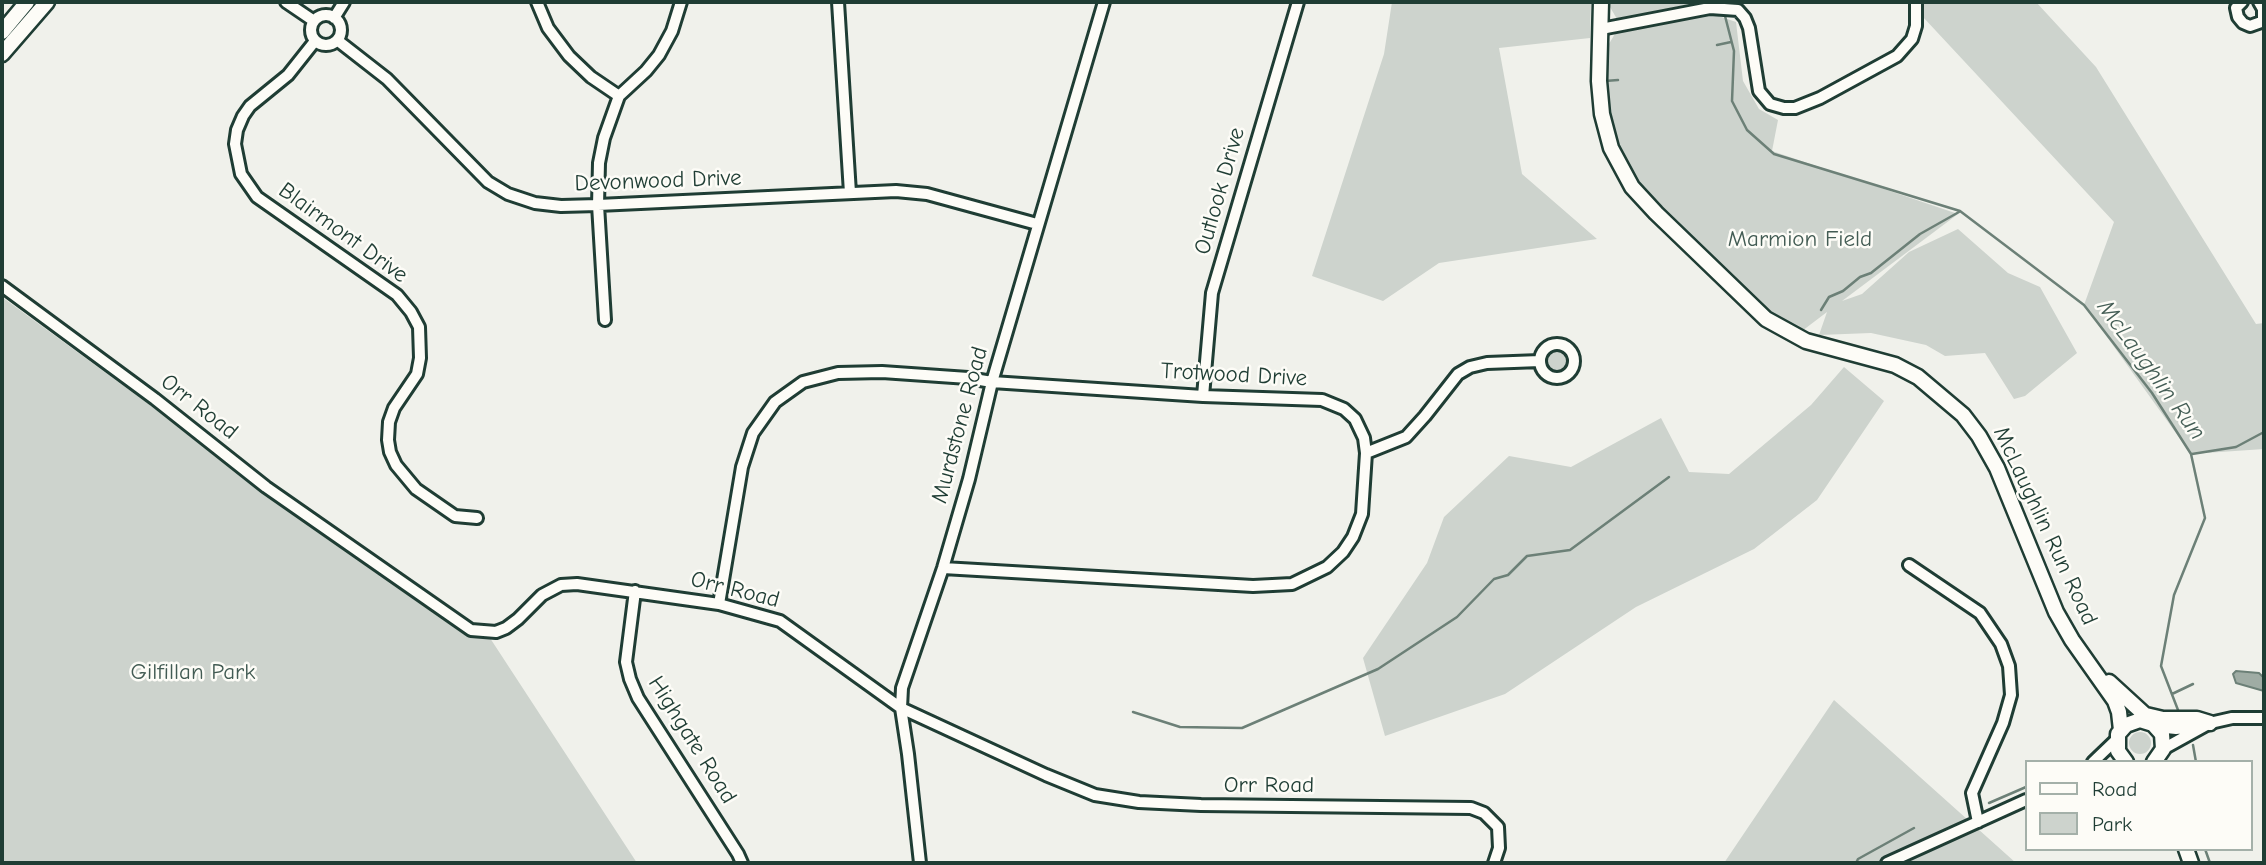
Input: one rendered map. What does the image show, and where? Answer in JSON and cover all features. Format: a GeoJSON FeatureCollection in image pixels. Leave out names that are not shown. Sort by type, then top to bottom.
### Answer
{"type":"FeatureCollection","features":[{"type":"Feature","properties":{"kind":"main road"},"geometry":{"type":"LineString","coordinates":[[2,32],[27,2]]}},
{"type":"Feature","properties":{"kind":"main road"},"geometry":{"type":"LineString","coordinates":[[2,54],[47,2]]}},
{"type":"Feature","properties":{"kind":"main road","name":"McLaughlin Run Road"},"geometry":{"type":"LineString","coordinates":[[1601,2],[1599,81],[1606,133],[1616,159],[1641,198],[1766,319],[1806,341],[1895,365],[1918,377],[1963,415],[1997,467],[2056,612],[2072,640],[2115,701],[2119,712],[2118,751],[2125,760]]}},
{"type":"Feature","properties":{"kind":"main road","name":"McLaughlin Run Road"},"geometry":{"type":"LineString","coordinates":[[2094,670],[2150,721]]}},
{"type":"Feature","properties":{"kind":"main road"},"geometry":{"type":"LineString","coordinates":[[2119,734],[2133,721],[2197,719],[2205,724]]}},
{"type":"Feature","properties":{"kind":"main road"},"geometry":{"type":"LineString","coordinates":[[2150,721],[2164,741],[2158,758]]}},
{"type":"Feature","properties":{"kind":"street"},"geometry":{"type":"LineString","coordinates":[[286,2],[314,21]]}},
{"type":"Feature","properties":{"kind":"street"},"geometry":{"type":"LineString","coordinates":[[334,18],[344,2]]}},
{"type":"Feature","properties":{"kind":"street"},"geometry":{"type":"LineString","coordinates":[[537,2],[548,28],[569,57],[619,96]]}},
{"type":"Feature","properties":{"kind":"street"},"geometry":{"type":"LineString","coordinates":[[605,320],[598,205],[599,163],[604,138],[619,96],[659,55],[672,31],[681,2]]}},
{"type":"Feature","properties":{"kind":"street"},"geometry":{"type":"LineString","coordinates":[[838,2],[850,193]]}},
{"type":"Feature","properties":{"kind":"street","name":"Murdstone Road"},"geometry":{"type":"LineString","coordinates":[[920,863],[901,708],[902,688],[943,568],[969,479],[992,382],[1104,2]]}},
{"type":"Feature","properties":{"kind":"street","name":"Outlook Drive"},"geometry":{"type":"LineString","coordinates":[[1203,396],[1212,293],[1298,2]]}},
{"type":"Feature","properties":{"kind":"street"},"geometry":{"type":"LineString","coordinates":[[1601,29],[1716,8],[1738,10],[1745,18],[1759,91],[1770,104],[1795,108],[1820,98],[1897,56],[1912,39],[1916,26],[1916,2]]}},
{"type":"Feature","properties":{"kind":"street"},"geometry":{"type":"LineString","coordinates":[[2242,2],[2236,8],[2238,17],[2250,26],[2263,20],[2263,9],[2259,2]]}},
{"type":"Feature","properties":{"kind":"street"},"geometry":{"type":"LineString","coordinates":[[326,15],[334,18],[341,30],[337,40],[329,45],[315,41],[311,33],[314,21],[326,15]]}},
{"type":"Feature","properties":{"kind":"street","name":"Devonwood Drive"},"geometry":{"type":"LineString","coordinates":[[337,40],[387,79],[462,157],[498,188],[535,203],[561,206],[598,205],[896,191],[927,194],[1037,224]]}},
{"type":"Feature","properties":{"kind":"street","name":"Blairmont Drive"},"geometry":{"type":"LineString","coordinates":[[315,41],[298,65],[250,106],[243,116],[235,144],[240,174],[257,197],[397,295],[411,312],[419,327],[422,344],[420,358],[417,374],[394,408],[389,422],[390,452],[396,465],[416,489],[455,516],[477,518]]}},
{"type":"Feature","properties":{"kind":"street","name":"Orr Road"},"geometry":{"type":"LineString","coordinates":[[2,286],[155,399],[269,489],[471,631],[496,632],[506,628],[542,595],[561,585],[577,584],[719,604],[780,621],[901,708],[1095,795],[1139,802],[1201,805],[1471,808],[1484,813],[1498,827],[1499,848],[1494,863]]}},
{"type":"Feature","properties":{"kind":"street"},"geometry":{"type":"LineString","coordinates":[[1366,453],[1405,437],[1458,374],[1470,367],[1487,363],[1540,361]]}},
{"type":"Feature","properties":{"kind":"street","name":"Trotwood Drive"},"geometry":{"type":"LineString","coordinates":[[719,604],[742,467],[753,433],[775,402],[803,382],[838,373],[882,372],[1203,396],[1322,400],[1344,409],[1355,419],[1364,438],[1366,453],[1362,514],[1353,537],[1343,552],[1327,567],[1292,584],[1253,586],[943,568]]}},
{"type":"Feature","properties":{"kind":"street"},"geometry":{"type":"LineString","coordinates":[[1909,565],[1980,613],[2001,644],[2009,666],[2011,695],[2003,723],[1972,793],[1978,822]]}},
{"type":"Feature","properties":{"kind":"street","name":"Highgate Road"},"geometry":{"type":"LineString","coordinates":[[635,591],[626,662],[629,679],[638,698],[742,863]]}},
{"type":"Feature","properties":{"kind":"street"},"geometry":{"type":"LineString","coordinates":[[2158,758],[2205,724],[2232,718],[2264,718]]}},
{"type":"Feature","properties":{"kind":"street"},"geometry":{"type":"LineString","coordinates":[[2094,760],[2119,734]]}},
{"type":"Feature","properties":{"kind":"street"},"geometry":{"type":"LineString","coordinates":[[1887,863],[2024,801]]}},
{"type":"Feature","properties":{"kind":"green space"},"geometry":{"type":"Polygon","coordinates":[[[1392,2],[1591,2],[1590,38],[1499,48],[1522,174],[1597,239],[1439,263],[1383,301],[1312,276],[1384,54],[1392,2]]]}},
{"type":"Feature","properties":{"kind":"green space"},"geometry":{"type":"Polygon","coordinates":[[[1607,2],[1700,2],[1617,19],[1607,2]]]}},
{"type":"Feature","properties":{"kind":"green space"},"geometry":{"type":"Polygon","coordinates":[[[1909,2],[2036,2],[2096,67],[2256,324],[2264,323],[2264,449],[2191,454],[2084,305],[2114,222],[1909,2]]]}},
{"type":"Feature","properties":{"kind":"green space","name":"Marmion Field"},"geometry":{"type":"Polygon","coordinates":[[[1707,12],[1736,22],[1743,81],[1759,109],[1778,120],[1772,151],[1958,214],[1842,301],[1862,294],[1909,252],[1958,229],[2008,273],[2040,287],[2077,353],[2025,396],[2014,399],[1985,353],[1945,356],[1926,345],[1871,333],[1819,335],[1827,312],[1802,331],[1774,316],[1668,215],[1624,164],[1609,117],[1606,49],[1616,32],[1707,12]]]}},
{"type":"Feature","properties":{"kind":"green space","name":"Gilfillan Park"},"geometry":{"type":"Polygon","coordinates":[[[2,297],[466,636],[490,638],[637,863],[2,863],[2,297]]]}},
{"type":"Feature","properties":{"kind":"green space"},"geometry":{"type":"Polygon","coordinates":[[[1557,350],[1565,353],[1568,361],[1565,369],[1557,372],[1549,369],[1546,361],[1549,353],[1557,350]]]}},
{"type":"Feature","properties":{"kind":"green space"},"geometry":{"type":"Polygon","coordinates":[[[1844,367],[1884,401],[1817,500],[1754,549],[1636,607],[1505,694],[1385,736],[1363,658],[1427,563],[1444,517],[1509,456],[1571,467],[1661,418],[1689,472],[1729,474],[1811,405],[1844,367]]]}},
{"type":"Feature","properties":{"kind":"green space"},"geometry":{"type":"Polygon","coordinates":[[[1834,700],[2016,863],[1724,863],[1834,700]]]}},
{"type":"Feature","properties":{"kind":"green space"},"geometry":{"type":"Polygon","coordinates":[[[2140,732],[2148,735],[2151,743],[2148,751],[2140,754],[2132,751],[2129,743],[2132,735],[2140,732]]]}},
{"type":"Feature","properties":{"kind":"shaded area"},"geometry":{"type":"Polygon","coordinates":[[[2236,671],[2259,673],[2264,678],[2264,691],[2236,683],[2233,674],[2236,671]]]}},
{"type":"Feature","properties":{"kind":"waterway","name":"McLaughlin Run"},"geometry":{"type":"LineString","coordinates":[[1724,12],[1734,51],[1732,101],[1747,130],[1774,154],[1960,211],[2084,305],[2152,393],[2191,454],[2205,518],[2174,595],[2161,666],[2178,710]]}},
{"type":"Feature","properties":{"kind":"waterway"},"geometry":{"type":"LineString","coordinates":[[1717,45],[1731,42]]}},
{"type":"Feature","properties":{"kind":"waterway"},"geometry":{"type":"LineString","coordinates":[[1605,81],[1618,80]]}},
{"type":"Feature","properties":{"kind":"waterway"},"geometry":{"type":"LineString","coordinates":[[1821,310],[1829,297],[1871,273],[1920,234],[1959,212]]}},
{"type":"Feature","properties":{"kind":"waterway"},"geometry":{"type":"LineString","coordinates":[[2192,454],[2236,447],[2264,432]]}},
{"type":"Feature","properties":{"kind":"waterway"},"geometry":{"type":"LineString","coordinates":[[1133,712],[1180,727],[1242,728],[1378,669],[1457,617],[1494,579],[1508,575],[1527,556],[1570,550],[1669,477]]}},
{"type":"Feature","properties":{"kind":"waterway"},"geometry":{"type":"LineString","coordinates":[[2172,694],[2193,684]]}},
{"type":"Feature","properties":{"kind":"waterway","name":"McLaughlin Run"},"geometry":{"type":"LineString","coordinates":[[2193,745],[2196,760]]}},
{"type":"Feature","properties":{"kind":"waterway"},"geometry":{"type":"LineString","coordinates":[[1989,803],[2024,788]]}},
{"type":"Feature","properties":{"kind":"waterway"},"geometry":{"type":"LineString","coordinates":[[1856,863],[1858,859],[1914,828]]}},
{"type":"Feature","properties":{"kind":"waterway","name":"McLaughlin Run"},"geometry":{"type":"LineString","coordinates":[[2206,851],[2210,863]]}}]}
